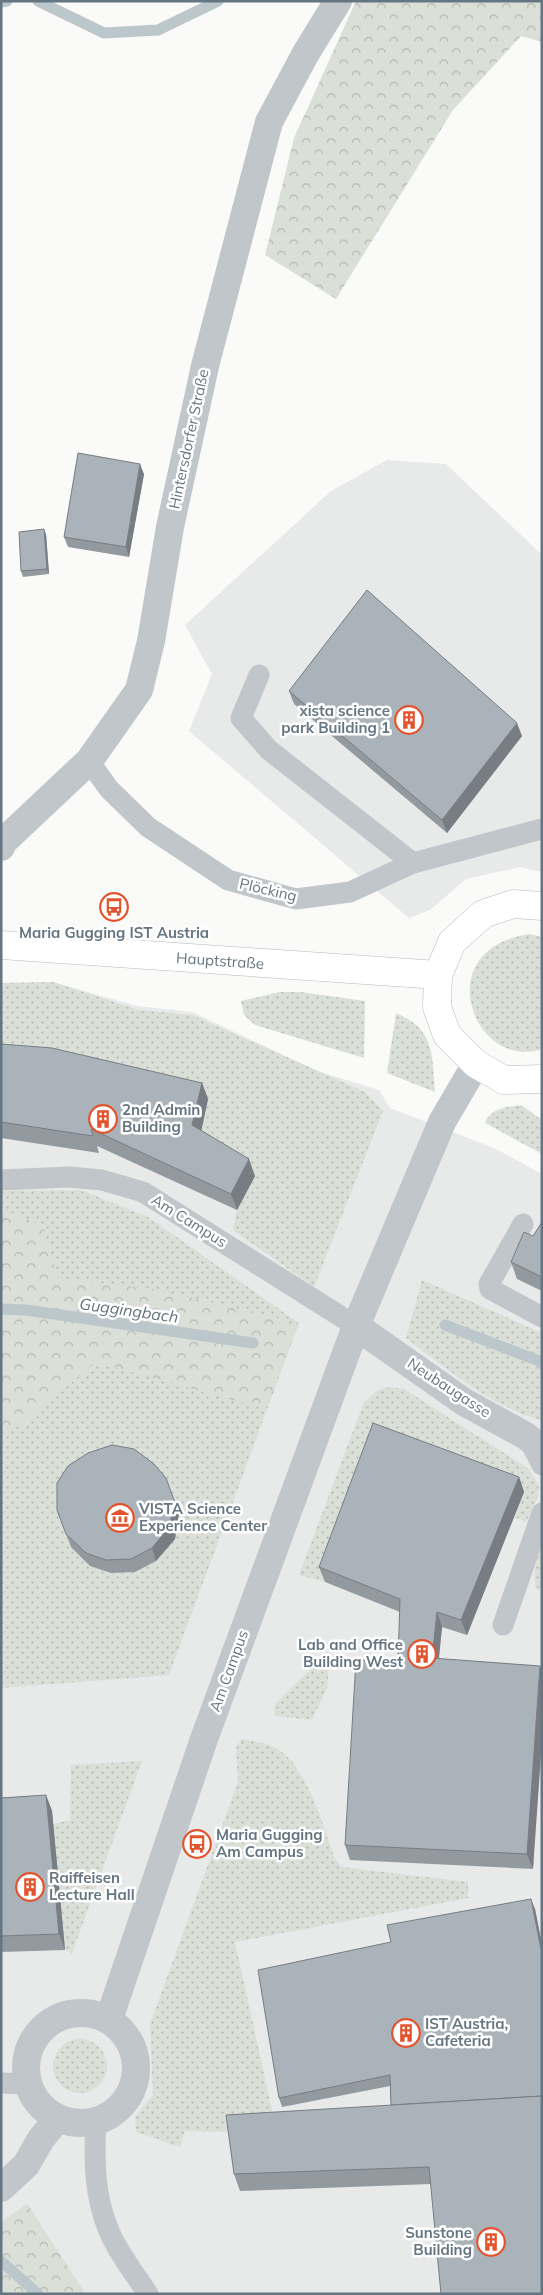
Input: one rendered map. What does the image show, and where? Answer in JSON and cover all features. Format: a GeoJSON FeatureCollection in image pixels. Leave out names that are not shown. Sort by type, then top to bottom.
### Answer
{"type":"FeatureCollection","features":[{"type":"Feature","properties":{"kind":"main road"},"geometry":{"type":"LineString","coordinates":[[542,906],[513,904],[483,914],[452,942],[438,975],[437,1007],[447,1035],[476,1064],[504,1080],[542,1079]]}},
{"type":"Feature","properties":{"kind":"main road","name":"Hauptstraße"},"geometry":{"type":"LineString","coordinates":[[1,945],[438,975]]}},
{"type":"Feature","properties":{"kind":"street","name":"Hintersdorfer Straße"},"geometry":{"type":"LineString","coordinates":[[1,847],[4,841],[89,761],[138,690],[151,641],[170,527],[205,366],[269,122],[306,53],[338,1]]}},
{"type":"Feature","properties":{"kind":"street","name":"Am Campus"},"geometry":{"type":"LineString","coordinates":[[108,2019],[204,1739],[356,1326],[442,1122],[476,1064]]}},
{"type":"Feature","properties":{"kind":"street","name":"Neubaugasse"},"geometry":{"type":"LineString","coordinates":[[356,1326],[464,1402],[537,1442]]}},
{"type":"Feature","properties":{"kind":"street"},"geometry":{"type":"LineString","coordinates":[[84,2012],[108,2019],[124,2031],[130,2041],[136,2060],[136,2077],[130,2095],[113,2113],[96,2121],[77,2123],[58,2118],[42,2106],[28,2084],[26,2065],[30,2047],[40,2030],[64,2015],[84,2012]]}},
{"type":"Feature","properties":{"kind":"street"},"geometry":{"type":"LineString","coordinates":[[1,2188],[26,2165],[41,2139],[58,2118]]}},
{"type":"Feature","properties":{"kind":"lane"},"geometry":{"type":"LineString","coordinates":[[259,675],[240,718],[268,750],[413,863]]}},
{"type":"Feature","properties":{"kind":"lane","name":"Plöcking"},"geometry":{"type":"LineString","coordinates":[[89,761],[110,788],[148,828],[228,880],[296,899],[350,892],[413,863],[542,829]]}},
{"type":"Feature","properties":{"kind":"lane","name":"Am Campus"},"geometry":{"type":"LineString","coordinates":[[1,1180],[69,1177],[102,1180],[142,1192],[356,1326]]}},
{"type":"Feature","properties":{"kind":"lane"},"geometry":{"type":"LineString","coordinates":[[523,1224],[489,1284],[490,1289],[542,1317]]}},
{"type":"Feature","properties":{"kind":"lane"},"geometry":{"type":"LineString","coordinates":[[537,1442],[542,1465]]}},
{"type":"Feature","properties":{"kind":"lane"},"geometry":{"type":"LineString","coordinates":[[503,1625],[542,1513]]}},
{"type":"Feature","properties":{"kind":"lane"},"geometry":{"type":"LineString","coordinates":[[1,2083],[28,2084]]}},
{"type":"Feature","properties":{"kind":"lane"},"geometry":{"type":"LineString","coordinates":[[96,2121],[93,2164],[100,2201],[109,2232],[148,2294]]}},
{"type":"Feature","properties":{"kind":"shaded area"},"geometry":{"type":"Polygon","coordinates":[[[387,460],[446,464],[542,555],[542,872],[520,867],[466,879],[430,910],[409,918],[189,731],[212,674],[185,625],[331,491],[387,460]]]}},
{"type":"Feature","properties":{"kind":"shaded area"},"geometry":{"type":"Polygon","coordinates":[[[53,982],[137,1006],[192,1012],[320,1072],[379,1090],[390,1108],[494,1148],[542,1174],[542,2294],[86,2294],[27,2203],[1,2222],[1,983],[53,982]]]}},
{"type":"Feature","properties":{"kind":"green space"},"geometry":{"type":"Polygon","coordinates":[[[356,1],[542,1],[542,42],[521,36],[453,110],[336,299],[265,255],[294,138],[356,1]]]}},
{"type":"Feature","properties":{"kind":"green space"},"geometry":{"type":"Polygon","coordinates":[[[530,934],[542,937],[542,1049],[517,1051],[497,1043],[481,1026],[472,1005],[470,983],[479,961],[498,944],[530,934]]]}},
{"type":"Feature","properties":{"kind":"green space"},"geometry":{"type":"Polygon","coordinates":[[[53,982],[139,1010],[192,1015],[365,1092],[383,1111],[314,1287],[233,1230],[237,1210],[255,1176],[1,1060],[1,983],[53,982]]]}},
{"type":"Feature","properties":{"kind":"green space"},"geometry":{"type":"Polygon","coordinates":[[[279,992],[300,992],[365,1001],[364,1058],[255,1025],[244,1015],[241,1001],[279,992]]]}},
{"type":"Feature","properties":{"kind":"green space"},"geometry":{"type":"Polygon","coordinates":[[[396,1013],[409,1019],[425,1035],[432,1055],[435,1092],[387,1073],[396,1013]]]}},
{"type":"Feature","properties":{"kind":"green space"},"geometry":{"type":"Polygon","coordinates":[[[521,1105],[542,1120],[542,1154],[485,1123],[495,1111],[521,1105]]]}},
{"type":"Feature","properties":{"kind":"green space"},"geometry":{"type":"Polygon","coordinates":[[[81,1190],[148,1217],[299,1323],[169,1675],[1,1688],[1,1191],[81,1190]]]}},
{"type":"Feature","properties":{"kind":"green space"},"geometry":{"type":"Polygon","coordinates":[[[1,1209],[43,1225],[58,1278],[153,1289],[299,1323],[265,1409],[96,1362],[20,1426],[1,1430],[1,1209]]]}},
{"type":"Feature","properties":{"kind":"green space"},"geometry":{"type":"Polygon","coordinates":[[[422,1280],[542,1333],[542,1421],[488,1397],[406,1338],[422,1280]]]}},
{"type":"Feature","properties":{"kind":"green space"},"geometry":{"type":"Polygon","coordinates":[[[390,1387],[404,1389],[529,1469],[539,1486],[537,1499],[526,1522],[515,1517],[524,1492],[325,1582],[299,1575],[364,1402],[378,1390],[390,1387]]]}},
{"type":"Feature","properties":{"kind":"green space"},"geometry":{"type":"Polygon","coordinates":[[[542,1544],[542,1592],[535,1586],[535,1581],[536,1565],[542,1544]]]}},
{"type":"Feature","properties":{"kind":"green space"},"geometry":{"type":"Polygon","coordinates":[[[319,1661],[326,1662],[329,1665],[327,1688],[312,1720],[275,1716],[274,1708],[276,1703],[319,1661]]]}},
{"type":"Feature","properties":{"kind":"green space"},"geometry":{"type":"Polygon","coordinates":[[[242,1739],[264,1743],[276,1748],[297,1769],[313,1798],[335,1859],[342,1867],[468,1882],[468,1898],[235,1942],[276,2128],[232,2132],[185,2131],[180,2147],[136,2132],[135,2117],[153,2095],[150,2024],[238,1782],[236,1747],[242,1739]]]}},
{"type":"Feature","properties":{"kind":"green space"},"geometry":{"type":"Polygon","coordinates":[[[142,1761],[72,1953],[65,1950],[53,1824],[70,1820],[71,1765],[142,1761]]]}},
{"type":"Feature","properties":{"kind":"green space"},"geometry":{"type":"Polygon","coordinates":[[[80,2039],[90,2041],[99,2047],[105,2056],[107,2066],[105,2076],[99,2085],[90,2091],[80,2093],[70,2091],[61,2085],[55,2076],[53,2066],[55,2056],[61,2047],[70,2041],[80,2039]]]}},
{"type":"Feature","properties":{"kind":"green space"},"geometry":{"type":"Polygon","coordinates":[[[27,2203],[86,2294],[1,2294],[1,2222],[27,2203]]]}},
{"type":"Feature","properties":{"kind":"building"},"geometry":{"type":"Polygon","coordinates":[[[78,453],[140,464],[126,547],[64,537],[78,453]]]}},
{"type":"Feature","properties":{"kind":"building"},"geometry":{"type":"Polygon","coordinates":[[[44,529],[47,569],[21,571],[19,532],[44,529]]]}},
{"type":"Feature","properties":{"kind":"building","name":"xista science park Building 1"},"geometry":{"type":"Polygon","coordinates":[[[367,590],[517,723],[442,820],[289,691],[367,590]]]}},
{"type":"Feature","properties":{"kind":"building","name":"2nd Admin Building"},"geometry":{"type":"Polygon","coordinates":[[[1,1044],[52,1048],[202,1083],[192,1125],[249,1159],[231,1194],[91,1129],[93,1136],[1,1122],[1,1044]]]}},
{"type":"Feature","properties":{"kind":"building"},"geometry":{"type":"Polygon","coordinates":[[[542,1222],[542,1277],[511,1262],[524,1232],[533,1236],[542,1222]]]}},
{"type":"Feature","properties":{"kind":"building","name":"Lab and Office Building West"},"geometry":{"type":"Polygon","coordinates":[[[373,1423],[519,1477],[461,1620],[437,1612],[432,1658],[540,1666],[527,1854],[345,1845],[356,1660],[398,1661],[400,1599],[319,1567],[373,1423]]]}},
{"type":"Feature","properties":{"kind":"building","name":"VISTA Science Experience Center"},"geometry":{"type":"Polygon","coordinates":[[[112,1445],[134,1449],[154,1464],[166,1478],[174,1500],[170,1526],[152,1548],[131,1559],[106,1560],[86,1553],[66,1534],[57,1510],[57,1483],[68,1466],[88,1453],[112,1445]]]}},
{"type":"Feature","properties":{"kind":"building","name":"Raiffeisen Lecture Hall"},"geometry":{"type":"Polygon","coordinates":[[[46,1795],[59,1934],[1,1936],[1,1798],[46,1795]]]}},
{"type":"Feature","properties":{"kind":"building","name":"IST Austria, Cafeteria"},"geometry":{"type":"Polygon","coordinates":[[[531,1899],[542,1954],[542,2096],[391,2105],[390,2075],[279,2098],[258,1970],[391,1942],[387,1925],[531,1899]]]}},
{"type":"Feature","properties":{"kind":"building","name":"Sunstone Building"},"geometry":{"type":"Polygon","coordinates":[[[542,2096],[542,2294],[441,2294],[429,2167],[234,2174],[226,2115],[542,2096]]]}},
{"type":"Feature","properties":{"kind":"waterway"},"geometry":{"type":"LineString","coordinates":[[1,2],[7,1]]}},
{"type":"Feature","properties":{"kind":"waterway"},"geometry":{"type":"LineString","coordinates":[[38,1],[104,33],[158,30],[218,1]]}},
{"type":"Feature","properties":{"kind":"waterway","name":"Guggingbach"},"geometry":{"type":"LineString","coordinates":[[1,1309],[26,1310],[253,1343]]}},
{"type":"Feature","properties":{"kind":"waterway","name":"Guggingbach"},"geometry":{"type":"LineString","coordinates":[[445,1325],[542,1362]]}},
{"type":"Feature","properties":{"kind":"waterway"},"geometry":{"type":"LineString","coordinates":[[1,2261],[38,2294]]}},
{"type":"Feature","properties":{"kind":"place","name":"xista science park Building 1"},"geometry":{"type":"Point","coordinates":[409,720]}},
{"type":"Feature","properties":{"kind":"place","name":"Maria Gugging IST Austria"},"geometry":{"type":"Point","coordinates":[114,907]}},
{"type":"Feature","properties":{"kind":"place","name":"2nd Admin Building"},"geometry":{"type":"Point","coordinates":[103,1119]}},
{"type":"Feature","properties":{"kind":"place","name":"VISTA Science Experience Center"},"geometry":{"type":"Point","coordinates":[120,1518]}},
{"type":"Feature","properties":{"kind":"place","name":"Lab and Office Building West"},"geometry":{"type":"Point","coordinates":[422,1654]}},
{"type":"Feature","properties":{"kind":"place","name":"Maria Gugging Am Campus"},"geometry":{"type":"Point","coordinates":[197,1844]}},
{"type":"Feature","properties":{"kind":"place","name":"Raiffeisen Lecture Hall"},"geometry":{"type":"Point","coordinates":[30,1887]}},
{"type":"Feature","properties":{"kind":"place","name":"IST Austria, Cafeteria"},"geometry":{"type":"Point","coordinates":[406,2033]}},
{"type":"Feature","properties":{"kind":"place","name":"Sunstone Building"},"geometry":{"type":"Point","coordinates":[491,2242]}}]}
